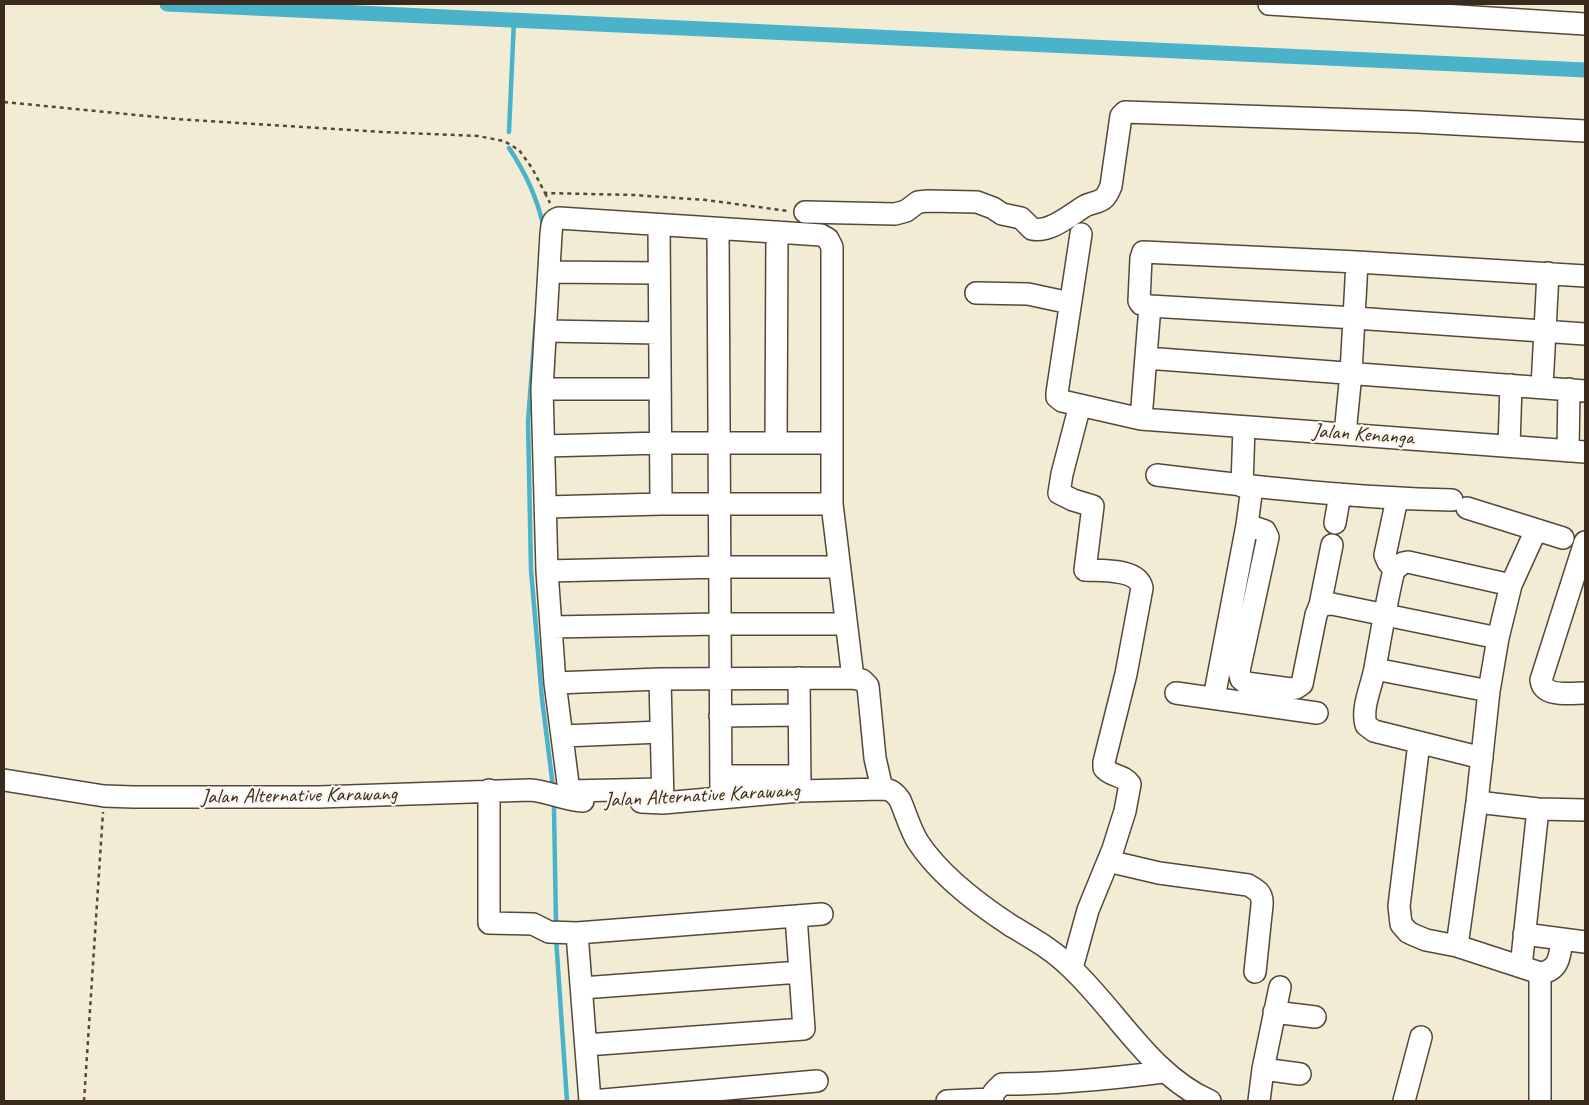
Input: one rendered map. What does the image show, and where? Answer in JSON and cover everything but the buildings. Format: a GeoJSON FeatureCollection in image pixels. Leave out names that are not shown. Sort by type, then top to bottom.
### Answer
{"type":"FeatureCollection","features":[{"type":"Feature","properties":{"kind":"street"},"geometry":{"type":"LineString","coordinates":[[1269,4],[1585,24]]}},
{"type":"Feature","properties":{"kind":"street"},"geometry":{"type":"LineString","coordinates":[[805,212],[895,214],[906,211],[918,202],[977,202],[993,208],[1002,214],[1021,218],[1032,229],[1041,229],[1059,222],[1086,206],[1102,200],[1106,196],[1111,186],[1121,116],[1126,112],[1585,131]]}},
{"type":"Feature","properties":{"kind":"street"},"geometry":{"type":"LineString","coordinates":[[660,679],[663,796],[569,791],[555,684],[547,571],[542,389],[551,234],[552,223],[556,218],[821,235],[828,239],[832,247],[832,504],[853,678]]}},
{"type":"Feature","properties":{"kind":"street"},"geometry":{"type":"LineString","coordinates":[[658,225],[661,504]]}},
{"type":"Feature","properties":{"kind":"street"},"geometry":{"type":"LineString","coordinates":[[718,229],[722,798]]}},
{"type":"Feature","properties":{"kind":"street"},"geometry":{"type":"LineString","coordinates":[[776,443],[777,232]]}},
{"type":"Feature","properties":{"kind":"street"},"geometry":{"type":"LineString","coordinates":[[976,293],[1028,294],[1070,303],[1081,234]]}},
{"type":"Feature","properties":{"kind":"street"},"geometry":{"type":"LineString","coordinates":[[1585,276],[1357,262],[1143,252],[1141,258],[1139,301],[1141,304],[1150,306],[1585,334]]}},
{"type":"Feature","properties":{"kind":"street"},"geometry":{"type":"LineString","coordinates":[[1345,434],[1355,318],[1357,262]]}},
{"type":"Feature","properties":{"kind":"street"},"geometry":{"type":"LineString","coordinates":[[549,272],[659,273]]}},
{"type":"Feature","properties":{"kind":"street"},"geometry":{"type":"LineString","coordinates":[[1542,387],[1548,273]]}},
{"type":"Feature","properties":{"kind":"street","name":"Jalan Kenanga"},"geometry":{"type":"LineString","coordinates":[[1070,303],[1057,394],[1057,397],[1062,401],[1141,419],[1577,451]]}},
{"type":"Feature","properties":{"kind":"street"},"geometry":{"type":"LineString","coordinates":[[1141,419],[1150,306]]}},
{"type":"Feature","properties":{"kind":"street"},"geometry":{"type":"LineString","coordinates":[[546,331],[660,333]]}},
{"type":"Feature","properties":{"kind":"street"},"geometry":{"type":"LineString","coordinates":[[1146,358],[1577,390],[1577,451]]}},
{"type":"Feature","properties":{"kind":"street"},"geometry":{"type":"LineString","coordinates":[[1509,446],[1511,385]]}},
{"type":"Feature","properties":{"kind":"street"},"geometry":{"type":"LineString","coordinates":[[542,389],[660,389]]}},
{"type":"Feature","properties":{"kind":"street"},"geometry":{"type":"LineString","coordinates":[[1072,968],[1088,910],[1108,861],[1125,811],[1130,784],[1126,779],[1114,776],[1108,772],[1104,768],[1104,762],[1124,682],[1142,588],[1136,577],[1128,574],[1085,570],[1093,506],[1073,500],[1059,493],[1080,405]]}},
{"type":"Feature","properties":{"kind":"street"},"geometry":{"type":"LineString","coordinates":[[1214,698],[1247,525],[1244,426]]}},
{"type":"Feature","properties":{"kind":"street"},"geometry":{"type":"LineString","coordinates":[[544,446],[661,443],[832,443]]}},
{"type":"Feature","properties":{"kind":"street"},"geometry":{"type":"LineString","coordinates":[[1157,475],[1247,487],[1460,504],[1563,538]]}},
{"type":"Feature","properties":{"kind":"street"},"geometry":{"type":"LineString","coordinates":[[1334,523],[1340,494]]}},
{"type":"Feature","properties":{"kind":"street"},"geometry":{"type":"LineString","coordinates":[[1394,570],[1385,555],[1397,499]]}},
{"type":"Feature","properties":{"kind":"street"},"geometry":{"type":"LineString","coordinates":[[546,506],[832,504]]}},
{"type":"Feature","properties":{"kind":"street"},"geometry":{"type":"LineString","coordinates":[[1247,525],[1265,531],[1268,538],[1240,671],[1242,681],[1253,685],[1291,689],[1302,684],[1332,545]]}},
{"type":"Feature","properties":{"kind":"street"},"geometry":{"type":"LineString","coordinates":[[1456,946],[1477,802],[1489,691],[1498,638],[1512,585],[1536,530]]}},
{"type":"Feature","properties":{"kind":"street"},"geometry":{"type":"LineString","coordinates":[[1585,542],[1541,680],[1543,688],[1546,690],[1585,693]]}},
{"type":"Feature","properties":{"kind":"street"},"geometry":{"type":"LineString","coordinates":[[1482,758],[1374,731],[1367,727],[1366,710],[1375,669],[1383,614],[1394,570],[1403,563],[1408,562],[1512,585]]}},
{"type":"Feature","properties":{"kind":"street"},"geometry":{"type":"LineString","coordinates":[[547,571],[720,567],[839,567]]}},
{"type":"Feature","properties":{"kind":"street"},"geometry":{"type":"LineString","coordinates":[[1320,605],[1332,604],[1498,638]]}},
{"type":"Feature","properties":{"kind":"street"},"geometry":{"type":"LineString","coordinates":[[551,627],[846,624]]}},
{"type":"Feature","properties":{"kind":"street"},"geometry":{"type":"LineString","coordinates":[[1375,669],[1489,691]]}},
{"type":"Feature","properties":{"kind":"street"},"geometry":{"type":"LineString","coordinates":[[721,776],[800,783],[799,678]]}},
{"type":"Feature","properties":{"kind":"street"},"geometry":{"type":"LineString","coordinates":[[555,684],[660,679],[853,678],[862,680],[868,686],[875,758],[882,788],[888,789],[895,794],[919,844],[979,904],[1048,948],[1072,968],[1163,1072],[1196,1096],[1210,1101]]}},
{"type":"Feature","properties":{"kind":"street"},"geometry":{"type":"LineString","coordinates":[[1176,693],[1317,713]]}},
{"type":"Feature","properties":{"kind":"street"},"geometry":{"type":"LineString","coordinates":[[720,716],[799,715]]}},
{"type":"Feature","properties":{"kind":"street"},"geometry":{"type":"LineString","coordinates":[[563,736],[661,732]]}},
{"type":"Feature","properties":{"kind":"street"},"geometry":{"type":"LineString","coordinates":[[1419,743],[1399,906],[1400,920],[1404,928],[1426,940],[1456,946],[1531,970],[1550,971],[1554,967],[1560,953],[1562,938]]}},
{"type":"Feature","properties":{"kind":"street","name":"Jalan Alternative Karawang"},"geometry":{"type":"LineString","coordinates":[[4,780],[104,796],[319,797],[489,790],[537,790],[570,800],[602,803],[663,796],[722,798],[800,783],[882,788]]}},
{"type":"Feature","properties":{"kind":"street"},"geometry":{"type":"LineString","coordinates":[[489,790],[490,923],[533,924],[562,933],[822,914]]}},
{"type":"Feature","properties":{"kind":"street"},"geometry":{"type":"LineString","coordinates":[[1477,802],[1538,810],[1585,810]]}},
{"type":"Feature","properties":{"kind":"street"},"geometry":{"type":"LineString","coordinates":[[1538,810],[1524,934],[1531,970],[1540,1101]]}},
{"type":"Feature","properties":{"kind":"street"},"geometry":{"type":"LineString","coordinates":[[1108,861],[1159,873],[1248,885],[1257,889],[1262,900],[1255,972]]}},
{"type":"Feature","properties":{"kind":"street"},"geometry":{"type":"LineString","coordinates":[[586,1045],[804,1029],[796,916]]}},
{"type":"Feature","properties":{"kind":"street"},"geometry":{"type":"LineString","coordinates":[[562,933],[582,988],[591,1101],[817,1081]]}},
{"type":"Feature","properties":{"kind":"street"},"geometry":{"type":"LineString","coordinates":[[1524,934],[1585,942]]}},
{"type":"Feature","properties":{"kind":"street"},"geometry":{"type":"LineString","coordinates":[[582,988],[800,972]]}},
{"type":"Feature","properties":{"kind":"street"},"geometry":{"type":"LineString","coordinates":[[1259,1101],[1263,1069],[1280,988]]}},
{"type":"Feature","properties":{"kind":"street"},"geometry":{"type":"LineString","coordinates":[[1274,1012],[1315,1017]]}},
{"type":"Feature","properties":{"kind":"street"},"geometry":{"type":"LineString","coordinates":[[1404,1101],[1421,1037]]}},
{"type":"Feature","properties":{"kind":"street"},"geometry":{"type":"LineString","coordinates":[[1263,1069],[1300,1074]]}},
{"type":"Feature","properties":{"kind":"street"},"geometry":{"type":"LineString","coordinates":[[957,1101],[992,1100],[996,1088],[1002,1084],[1042,1084],[1098,1080],[1163,1072]]}},
{"type":"Feature","properties":{"kind":"path"},"geometry":{"type":"LineString","coordinates":[[4,102],[178,119],[373,132],[478,136],[504,141],[519,150],[532,168],[545,194],[634,195],[706,200],[781,211],[805,212]]}},
{"type":"Feature","properties":{"kind":"path"},"geometry":{"type":"LineString","coordinates":[[84,1101],[104,796]]}},
{"type":"Feature","properties":{"kind":"waterway"},"geometry":{"type":"LineString","coordinates":[[167,4],[1585,70]]}},
{"type":"Feature","properties":{"kind":"waterway"},"geometry":{"type":"LineString","coordinates":[[509,132],[514,20]]}},
{"type":"Feature","properties":{"kind":"waterway"},"geometry":{"type":"LineString","coordinates":[[509,148],[530,185],[543,225]]}},
{"type":"Feature","properties":{"kind":"waterway"},"geometry":{"type":"LineString","coordinates":[[536,318],[528,421],[531,570],[542,699],[553,787]]}},
{"type":"Feature","properties":{"kind":"waterway"},"geometry":{"type":"LineString","coordinates":[[554,808],[556,925]]}},
{"type":"Feature","properties":{"kind":"waterway"},"geometry":{"type":"LineString","coordinates":[[556,938],[567,1101]]}}]}
